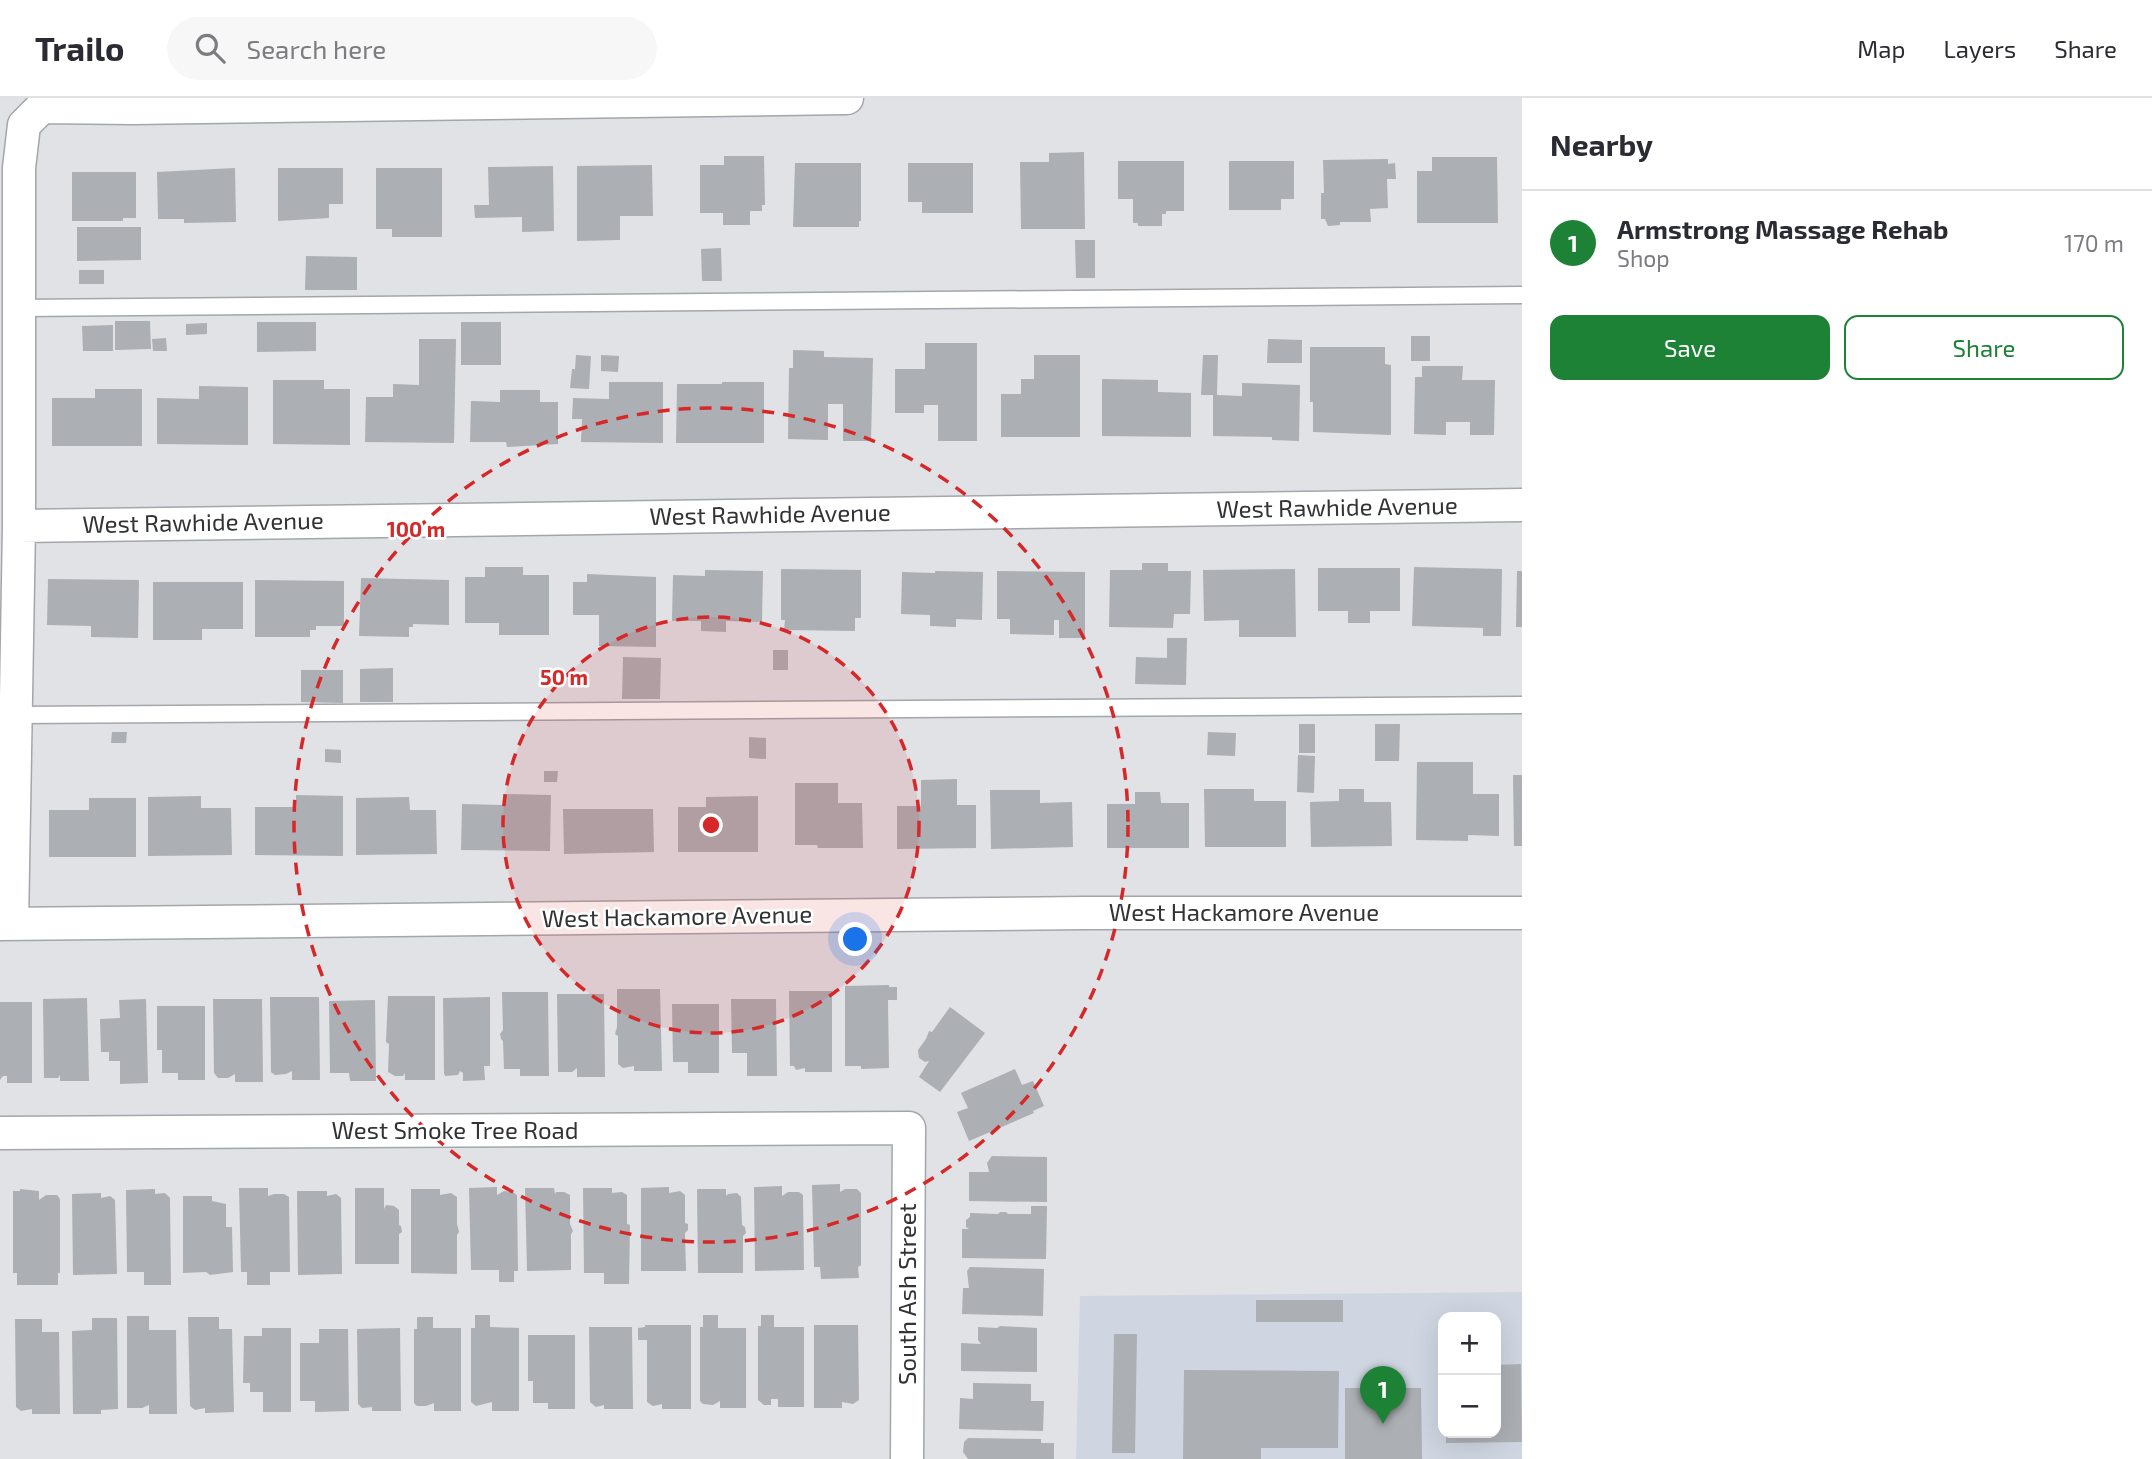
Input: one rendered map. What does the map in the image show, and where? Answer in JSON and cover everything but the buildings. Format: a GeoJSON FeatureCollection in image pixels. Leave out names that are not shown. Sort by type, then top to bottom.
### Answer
{"type":"FeatureCollection","features":[{"type":"Feature","properties":{"kind":"street"},"geometry":{"type":"LineString","coordinates":[[6,924],[16,715],[19,168],[24,125],[42,107],[133,103],[847,98]]}},
{"type":"Feature","properties":{"kind":"street","name":"West Rawhide Avenue"},"geometry":{"type":"LineString","coordinates":[[19,526],[1522,505]]}},
{"type":"Feature","properties":{"kind":"street","name":"West Hackamore Avenue"},"geometry":{"type":"LineString","coordinates":[[6,924],[1086,913],[1522,913]]}},
{"type":"Feature","properties":{"kind":"street","name":"West Smoke Tree Road"},"geometry":{"type":"LineString","coordinates":[[0,1133],[909,1128]]}},
{"type":"Feature","properties":{"kind":"street","name":"South Ash Street"},"geometry":{"type":"LineString","coordinates":[[907,1459],[909,1128]]}},
{"type":"Feature","properties":{"kind":"lane"},"geometry":{"type":"LineString","coordinates":[[19,308],[1522,295]]}},
{"type":"Feature","properties":{"kind":"lane"},"geometry":{"type":"LineString","coordinates":[[16,715],[1522,705]]}},
{"type":"Feature","properties":{"kind":"shaded area"},"geometry":{"type":"Polygon","coordinates":[[[1522,1292],[1522,1459],[1076,1459],[1080,1296],[1522,1292]]]}},
{"type":"Feature","properties":{"kind":"place","name":"Armstrong Massage Rehab"},"geometry":{"type":"Point","coordinates":[1383,1424]}}]}
